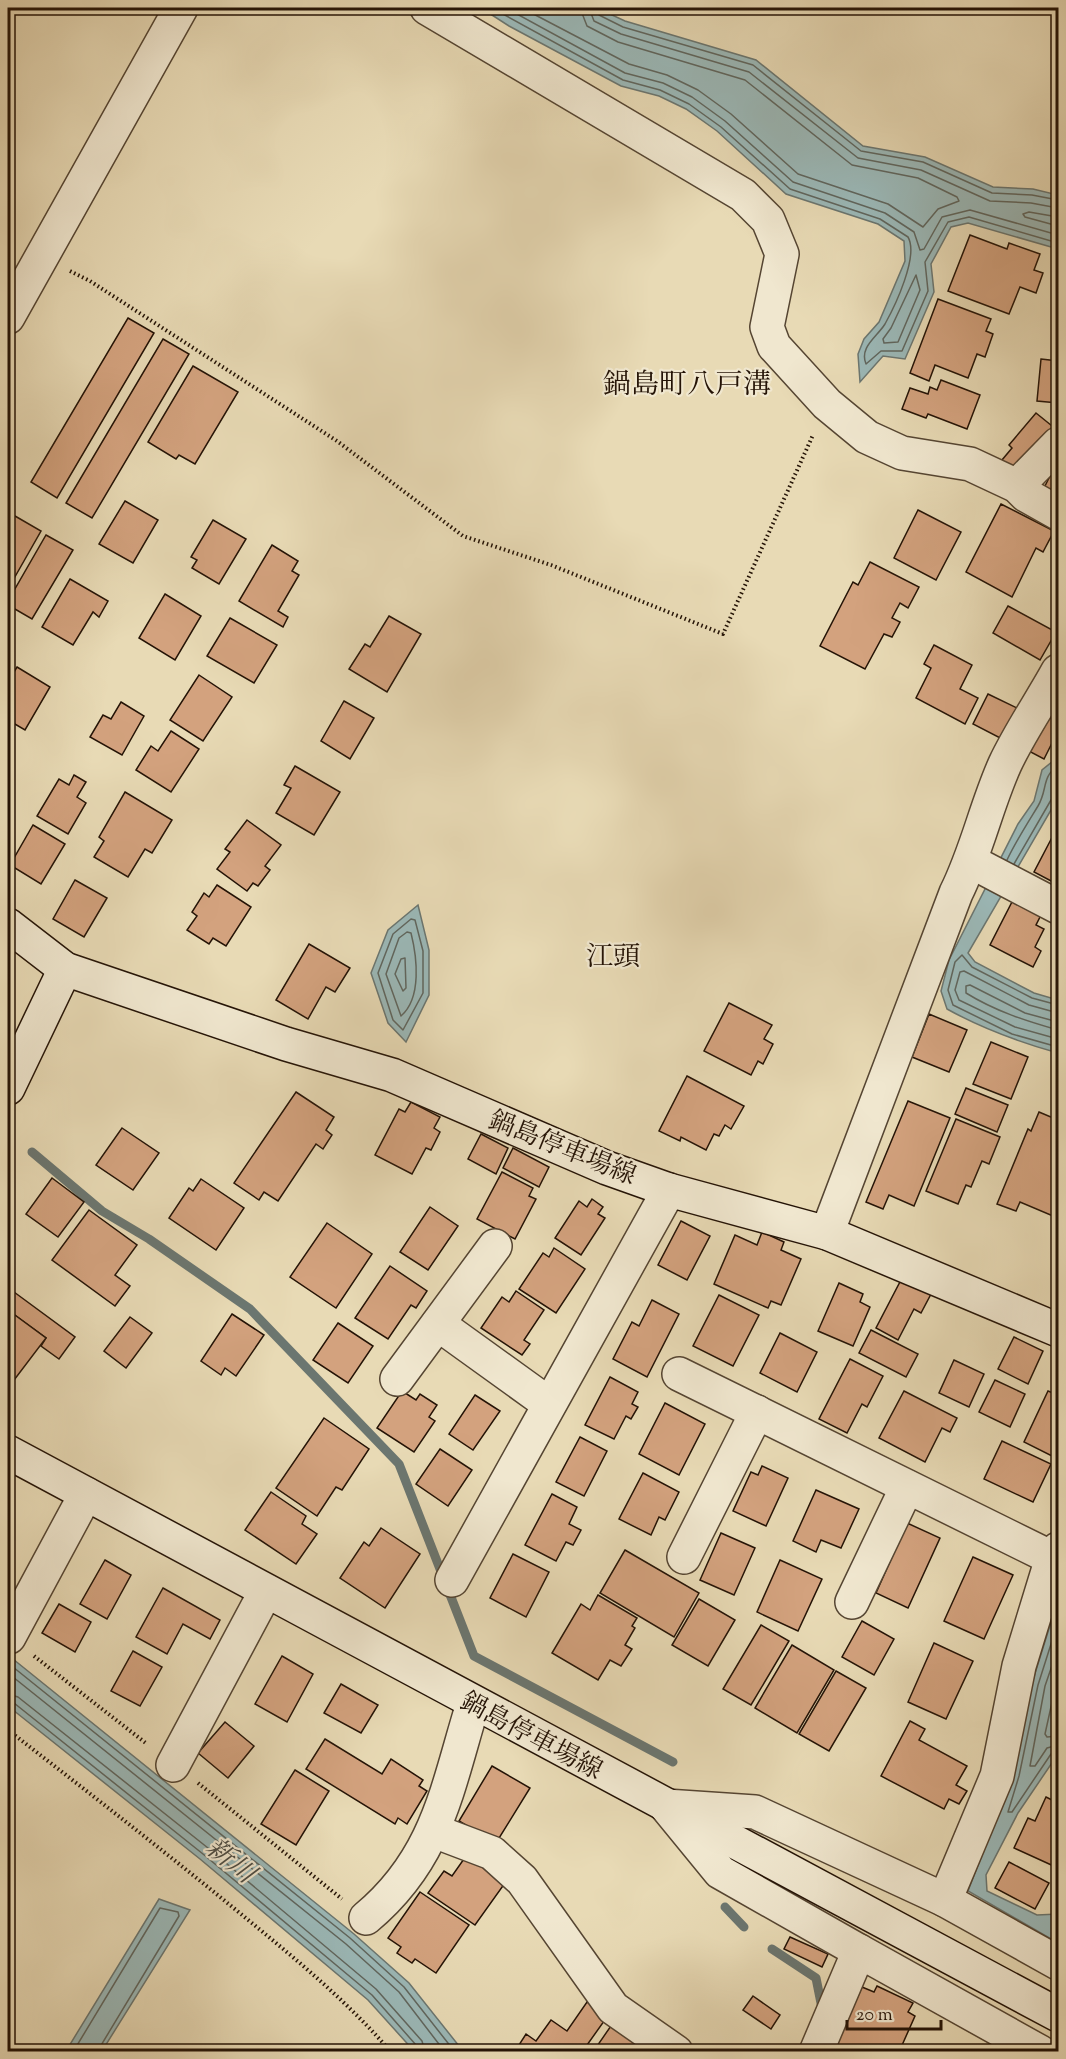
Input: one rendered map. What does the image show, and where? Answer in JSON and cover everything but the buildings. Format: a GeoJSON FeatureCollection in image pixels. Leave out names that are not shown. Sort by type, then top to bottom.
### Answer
{"type":"FeatureCollection","features":[{"type":"Feature","properties":{"kind":"street"},"geometry":{"type":"LineString","coordinates":[[8,317],[181,8]]}},
{"type":"Feature","properties":{"kind":"street"},"geometry":{"type":"LineString","coordinates":[[428,8],[743,195],[768,220],[782,254],[766,327],[774,346],[827,404],[867,437],[902,453],[970,464],[1017,486],[1026,495],[1059,513]]}},
{"type":"Feature","properties":{"kind":"street"},"geometry":{"type":"LineString","coordinates":[[1017,486],[1059,444]]}},
{"type":"Feature","properties":{"kind":"street"},"geometry":{"type":"LineString","coordinates":[[827,1233],[956,892],[978,865],[976,840],[1006,763],[1059,671]]}},
{"type":"Feature","properties":{"kind":"street"},"geometry":{"type":"LineString","coordinates":[[978,865],[1059,907]]}},
{"type":"Feature","properties":{"kind":"street","name":"鍋島停車場線"},"geometry":{"type":"LineString","coordinates":[[8,925],[65,969],[286,1044],[392,1075],[607,1168],[669,1190],[827,1233],[1059,1330]]}},
{"type":"Feature","properties":{"kind":"street"},"geometry":{"type":"LineString","coordinates":[[8,1088],[65,969]]}},
{"type":"Feature","properties":{"kind":"street"},"geometry":{"type":"LineString","coordinates":[[452,1580],[669,1190]]}},
{"type":"Feature","properties":{"kind":"street"},"geometry":{"type":"LineString","coordinates":[[397,1379],[495,1246]]}},
{"type":"Feature","properties":{"kind":"street"},"geometry":{"type":"LineString","coordinates":[[438,1324],[549,1404]]}},
{"type":"Feature","properties":{"kind":"street"},"geometry":{"type":"LineString","coordinates":[[679,1374],[907,1487],[1055,1554],[1019,1666],[997,1776],[945,1900]]}},
{"type":"Feature","properties":{"kind":"street"},"geometry":{"type":"LineString","coordinates":[[684,1557],[757,1412]]}},
{"type":"Feature","properties":{"kind":"street","name":"鍋島停車場線"},"geometry":{"type":"LineString","coordinates":[[8,1452],[473,1704],[1059,2015]]}},
{"type":"Feature","properties":{"kind":"street"},"geometry":{"type":"LineString","coordinates":[[852,1602],[907,1487]]}},
{"type":"Feature","properties":{"kind":"street"},"geometry":{"type":"LineString","coordinates":[[9,1637],[86,1494]]}},
{"type":"Feature","properties":{"kind":"street"},"geometry":{"type":"LineString","coordinates":[[173,1765],[266,1591]]}},
{"type":"Feature","properties":{"kind":"street"},"geometry":{"type":"LineString","coordinates":[[366,1918],[390,1898],[413,1869],[434,1831],[473,1704]]}},
{"type":"Feature","properties":{"kind":"street"},"geometry":{"type":"LineString","coordinates":[[666,1806],[755,1812],[945,1900],[1059,1963]]}},
{"type":"Feature","properties":{"kind":"street"},"geometry":{"type":"LineString","coordinates":[[666,1806],[720,1872],[1040,2052]]}},
{"type":"Feature","properties":{"kind":"street"},"geometry":{"type":"LineString","coordinates":[[434,1831],[492,1853],[522,1880],[614,2008],[676,2052]]}},
{"type":"Feature","properties":{"kind":"street"},"geometry":{"type":"LineString","coordinates":[[816,2052],[859,1951]]}},
{"type":"Feature","properties":{"kind":"path"},"geometry":{"type":"LineString","coordinates":[[41,257],[90,281],[337,441],[463,536],[551,565],[723,634],[827,404]]}},
{"type":"Feature","properties":{"kind":"path"},"geometry":{"type":"LineString","coordinates":[[8,1730],[189,1871],[287,1953],[360,2015],[391,2052]]}},
{"type":"Feature","properties":{"kind":"water"},"geometry":{"type":"Polygon","coordinates":[[[481,8],[597,8],[625,21],[756,60],[863,146],[925,157],[993,187],[1033,189],[1058,195],[1058,249],[968,223],[951,227],[931,264],[934,292],[905,359],[883,356],[860,382],[858,354],[864,339],[879,322],[905,261],[904,241],[878,224],[786,194],[717,131],[686,109],[659,96],[621,86],[509,26],[481,8]]]}},
{"type":"Feature","properties":{"kind":"water"},"geometry":{"type":"Polygon","coordinates":[[[1058,757],[1058,798],[968,953],[975,962],[1034,993],[1058,1000],[1058,1053],[1001,1034],[947,1009],[941,991],[949,960],[1018,824],[1034,801],[1042,770],[1058,757]]]}},
{"type":"Feature","properties":{"kind":"water"},"geometry":{"type":"Polygon","coordinates":[[[418,905],[429,950],[429,995],[406,1042],[388,1023],[371,973],[388,930],[418,905]]]}},
{"type":"Feature","properties":{"kind":"water"},"geometry":{"type":"Polygon","coordinates":[[[1058,1600],[1058,1754],[1018,1813],[986,1875],[987,1891],[1037,1915],[1058,1914],[1058,1943],[968,1891],[1013,1774],[1032,1683],[1058,1600]]]}},
{"type":"Feature","properties":{"kind":"water","name":"新川"},"geometry":{"type":"Polygon","coordinates":[[[8,1655],[354,1934],[409,1983],[463,2051],[414,2051],[368,2000],[200,1859],[8,1706],[8,1655]]]}},
{"type":"Feature","properties":{"kind":"water"},"geometry":{"type":"Polygon","coordinates":[[[159,1899],[190,1910],[102,2051],[66,2051],[159,1899]]]}},
{"type":"Feature","properties":{"kind":"waterway"},"geometry":{"type":"LineString","coordinates":[[32,1152],[102,1211],[149,1239],[250,1309],[399,1464],[474,1656],[673,1762]]}},
{"type":"Feature","properties":{"kind":"waterway"},"geometry":{"type":"LineString","coordinates":[[725,1907],[744,1927]]}},
{"type":"Feature","properties":{"kind":"waterway"},"geometry":{"type":"LineString","coordinates":[[772,1949],[816,1978],[822,2008]]}},
{"type":"Feature","properties":{"kind":"district","name":"鍋島町八戸溝"},"geometry":{"type":"Point","coordinates":[687,383]}},
{"type":"Feature","properties":{"kind":"district","name":"江頭"},"geometry":{"type":"Point","coordinates":[613,956]}}]}
